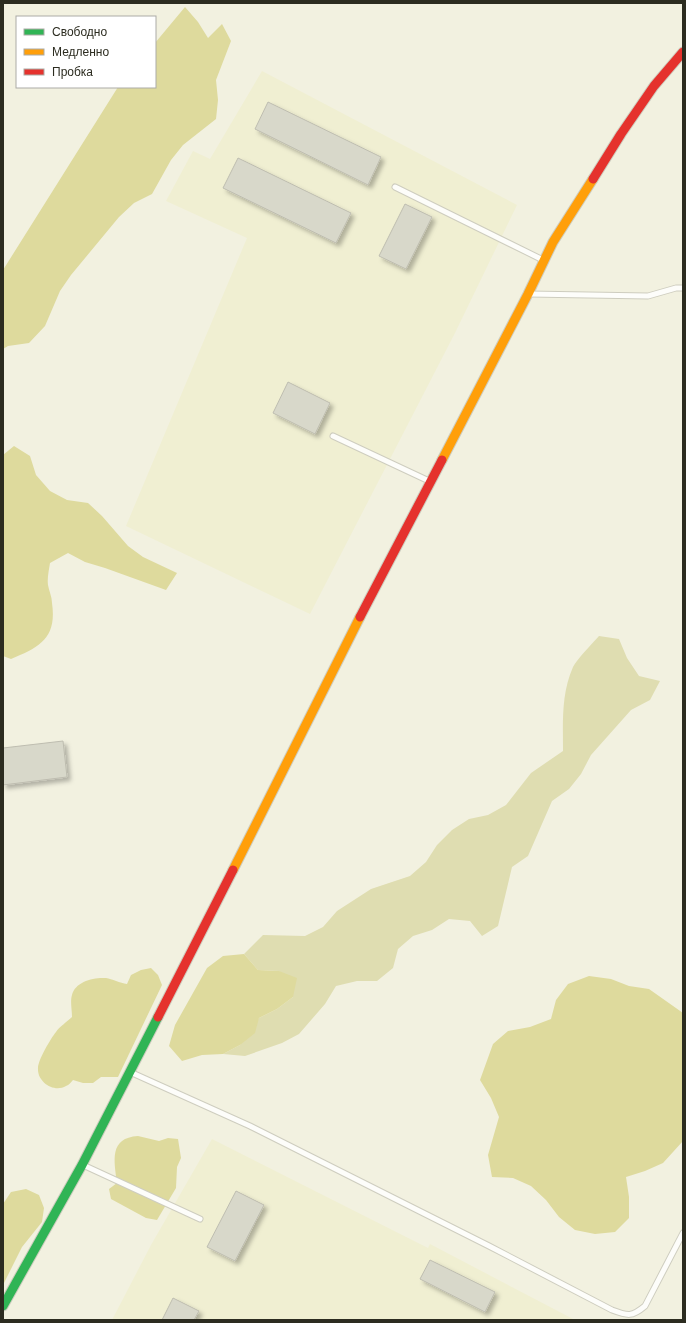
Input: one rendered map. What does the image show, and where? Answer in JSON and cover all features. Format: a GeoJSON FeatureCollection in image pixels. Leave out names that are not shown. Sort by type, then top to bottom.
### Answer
{"type":"FeatureCollection","features":[{"type":"Feature","properties":{"kind":"street"},"geometry":{"type":"LineString","coordinates":[[3,1306],[82,1165],[430,482],[528,294],[553,242],[621,134],[654,86],[683,52]]}},
{"type":"Feature","properties":{"kind":"lane"},"geometry":{"type":"LineString","coordinates":[[395,187],[544,261]]}},
{"type":"Feature","properties":{"kind":"lane"},"geometry":{"type":"LineString","coordinates":[[528,294],[648,296],[676,288],[683,288]]}},
{"type":"Feature","properties":{"kind":"lane"},"geometry":{"type":"LineString","coordinates":[[333,436],[430,482]]}},
{"type":"Feature","properties":{"kind":"lane"},"geometry":{"type":"LineString","coordinates":[[129,1072],[250,1126],[489,1246],[612,1310],[625,1315],[636,1314],[645,1306],[683,1233]]}},
{"type":"Feature","properties":{"kind":"lane"},"geometry":{"type":"LineString","coordinates":[[82,1165],[200,1219]]}},
{"type":"Feature","properties":{"kind":"shaded area"},"geometry":{"type":"Polygon","coordinates":[[[185,7],[198,22],[208,38],[222,24],[231,41],[216,80],[218,100],[216,119],[183,145],[171,160],[152,194],[134,203],[119,217],[71,275],[60,291],[45,326],[29,343],[8,346],[3,349],[3,270],[117,88],[156,88],[156,42],[185,7]]]}},
{"type":"Feature","properties":{"kind":"shaded area"},"geometry":{"type":"Polygon","coordinates":[[[262,71],[517,205],[455,333],[310,614],[126,526],[247,238],[166,201],[193,151],[210,159],[262,71]]]}},
{"type":"Feature","properties":{"kind":"shaded area"},"geometry":{"type":"Polygon","coordinates":[[[14,446],[30,456],[36,475],[50,491],[67,500],[88,503],[102,516],[128,546],[143,557],[177,573],[166,590],[85,562],[68,553],[50,563],[48,587],[52,601],[53,615],[49,633],[38,645],[11,659],[3,656],[3,455],[14,446]]]}},
{"type":"Feature","properties":{"kind":"shaded area"},"geometry":{"type":"Polygon","coordinates":[[[599,636],[619,639],[627,658],[639,676],[660,681],[650,700],[631,710],[591,755],[581,774],[569,789],[552,801],[528,856],[512,867],[498,926],[482,936],[470,921],[449,919],[432,930],[413,936],[398,949],[393,968],[377,981],[357,981],[336,986],[325,1004],[299,1034],[282,1043],[245,1056],[223,1054],[240,1045],[259,1018],[277,1009],[293,997],[279,971],[258,970],[244,954],[263,935],[305,936],[323,927],[337,911],[371,889],[410,876],[426,862],[437,845],[452,830],[469,819],[488,815],[506,805],[531,773],[563,751],[563,719],[566,688],[569,677],[575,664],[599,636]]]}},
{"type":"Feature","properties":{"kind":"shaded area"},"geometry":{"type":"Polygon","coordinates":[[[244,954],[258,970],[279,971],[297,978],[293,997],[277,1009],[259,1018],[255,1033],[240,1045],[223,1054],[202,1055],[182,1061],[169,1046],[175,1025],[207,968],[223,956],[244,954]]]}},
{"type":"Feature","properties":{"kind":"shaded area"},"geometry":{"type":"Polygon","coordinates":[[[151,968],[158,975],[162,985],[118,1077],[101,1077],[93,1083],[83,1083],[73,1080],[68,1085],[61,1088],[52,1087],[43,1082],[38,1073],[40,1060],[45,1049],[59,1028],[72,1017],[71,997],[74,990],[85,981],[96,978],[106,978],[127,984],[131,975],[141,970],[151,968]]]}},
{"type":"Feature","properties":{"kind":"shaded area"},"geometry":{"type":"Polygon","coordinates":[[[589,976],[611,979],[629,986],[649,989],[683,1013],[683,1141],[663,1163],[626,1177],[629,1197],[629,1218],[615,1232],[595,1234],[575,1230],[559,1217],[546,1200],[531,1186],[513,1178],[492,1177],[488,1155],[499,1117],[491,1098],[480,1080],[493,1044],[508,1031],[530,1027],[551,1019],[556,1000],[568,984],[589,976]]]}},
{"type":"Feature","properties":{"kind":"shaded area"},"geometry":{"type":"Polygon","coordinates":[[[138,1136],[159,1141],[168,1138],[178,1139],[181,1158],[177,1167],[176,1188],[157,1220],[146,1218],[111,1199],[109,1189],[117,1183],[115,1159],[118,1146],[122,1141],[138,1136]]]}},
{"type":"Feature","properties":{"kind":"shaded area"},"geometry":{"type":"Polygon","coordinates":[[[212,1139],[428,1248],[430,1244],[575,1320],[112,1320],[151,1245],[212,1139]]]}},
{"type":"Feature","properties":{"kind":"shaded area"},"geometry":{"type":"Polygon","coordinates":[[[26,1189],[39,1195],[44,1208],[42,1222],[22,1247],[3,1285],[3,1204],[11,1192],[26,1189]]]}},
{"type":"Feature","properties":{"kind":"building"},"geometry":{"type":"Polygon","coordinates":[[[268,102],[381,157],[368,185],[255,129],[268,102]]]}},
{"type":"Feature","properties":{"kind":"building"},"geometry":{"type":"Polygon","coordinates":[[[238,158],[351,213],[336,243],[223,188],[238,158]]]}},
{"type":"Feature","properties":{"kind":"building"},"geometry":{"type":"Polygon","coordinates":[[[405,204],[432,217],[406,269],[379,256],[405,204]]]}},
{"type":"Feature","properties":{"kind":"building"},"geometry":{"type":"Polygon","coordinates":[[[288,382],[330,403],[315,434],[273,413],[288,382]]]}},
{"type":"Feature","properties":{"kind":"building"},"geometry":{"type":"Polygon","coordinates":[[[63,741],[67,777],[3,785],[3,748],[63,741]]]}},
{"type":"Feature","properties":{"kind":"building"},"geometry":{"type":"Polygon","coordinates":[[[236,1191],[264,1205],[235,1261],[207,1247],[236,1191]]]}},
{"type":"Feature","properties":{"kind":"building"},"geometry":{"type":"Polygon","coordinates":[[[430,1260],[495,1292],[485,1312],[420,1279],[430,1260]]]}},
{"type":"Feature","properties":{"kind":"building"},"geometry":{"type":"Polygon","coordinates":[[[173,1298],[199,1311],[194,1320],[162,1320],[173,1298]]]}},
{"type":"Feature","properties":{"kind":"traffic: fast"},"geometry":{"type":"LineString","coordinates":[[3,1306],[82,1165],[158,1017]]}},
{"type":"Feature","properties":{"kind":"traffic: slow"},"geometry":{"type":"LineString","coordinates":[[442,460],[528,294],[553,242],[593,179]]}},
{"type":"Feature","properties":{"kind":"traffic: slow"},"geometry":{"type":"LineString","coordinates":[[233,870],[360,617]]}},
{"type":"Feature","properties":{"kind":"traffic: jam"},"geometry":{"type":"LineString","coordinates":[[593,179],[621,134],[654,86],[683,52]]}},
{"type":"Feature","properties":{"kind":"traffic: jam"},"geometry":{"type":"LineString","coordinates":[[360,617],[442,460]]}},
{"type":"Feature","properties":{"kind":"traffic: jam"},"geometry":{"type":"LineString","coordinates":[[158,1017],[233,870]]}}]}
